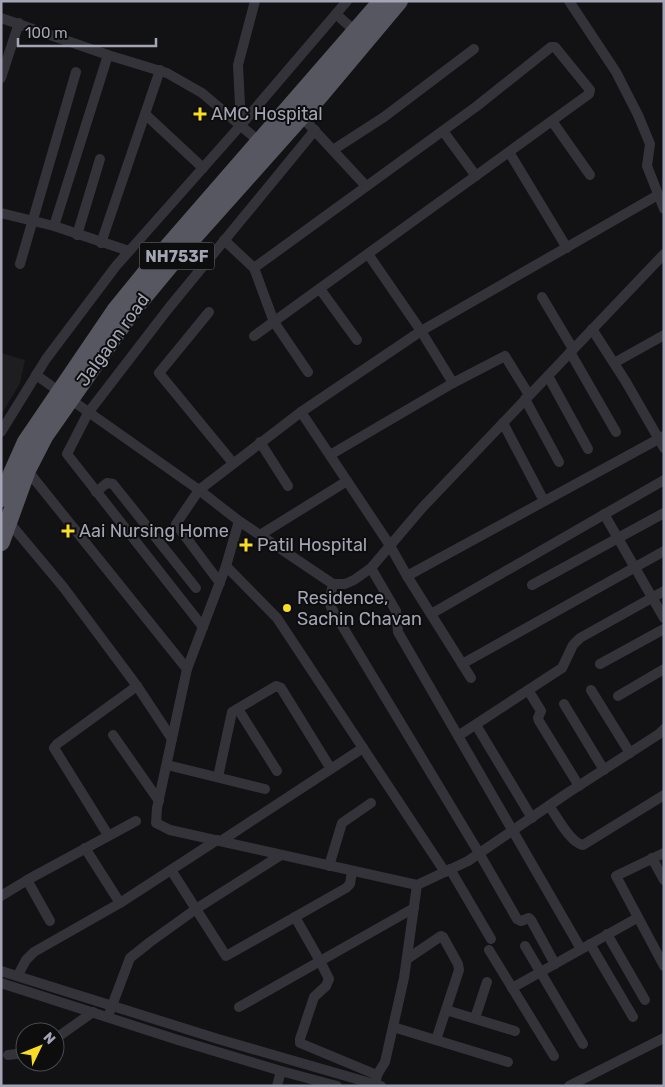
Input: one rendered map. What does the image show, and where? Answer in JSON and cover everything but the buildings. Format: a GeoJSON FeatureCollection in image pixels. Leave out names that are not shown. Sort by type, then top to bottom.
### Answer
{"type":"FeatureCollection","features":[{"type":"Feature","properties":{"kind":"highway","name":"Jalgaon road"},"geometry":{"type":"LineString","coordinates":[[1,542],[27,470],[65,396],[114,311],[382,1]]}},
{"type":"Feature","properties":{"kind":"highway","name":"Jalgaon road"},"geometry":{"type":"LineString","coordinates":[[1,498],[26,442],[189,242],[302,116],[398,1]]}},
{"type":"Feature","properties":{"kind":"street"},"geometry":{"type":"LineString","coordinates":[[241,125],[238,65],[256,1]]}},
{"type":"Feature","properties":{"kind":"street"},"geometry":{"type":"LineString","coordinates":[[3,426],[73,322],[129,251],[241,125],[347,1]]}},
{"type":"Feature","properties":{"kind":"street"},"geometry":{"type":"LineString","coordinates":[[569,1],[616,72],[635,108],[650,144],[647,166],[664,209]]}},
{"type":"Feature","properties":{"kind":"street"},"geometry":{"type":"LineString","coordinates":[[336,14],[356,32]]}},
{"type":"Feature","properties":{"kind":"street"},"geometry":{"type":"LineString","coordinates":[[1,18],[108,55],[168,73],[202,93],[260,142]]}},
{"type":"Feature","properties":{"kind":"street"},"geometry":{"type":"LineString","coordinates":[[1,78],[19,23]]}},
{"type":"Feature","properties":{"kind":"street"},"geometry":{"type":"LineString","coordinates":[[254,268],[442,131],[553,46],[590,92],[254,336]]}},
{"type":"Feature","properties":{"kind":"street"},"geometry":{"type":"LineString","coordinates":[[333,150],[384,116],[474,49]]}},
{"type":"Feature","properties":{"kind":"street"},"geometry":{"type":"LineString","coordinates":[[54,226],[108,55]]}},
{"type":"Feature","properties":{"kind":"street"},"geometry":{"type":"LineString","coordinates":[[101,243],[160,70]]}},
{"type":"Feature","properties":{"kind":"street"},"geometry":{"type":"LineString","coordinates":[[20,264],[76,72]]}},
{"type":"Feature","properties":{"kind":"street"},"geometry":{"type":"LineString","coordinates":[[145,114],[203,168]]}},
{"type":"Feature","properties":{"kind":"street"},"geometry":{"type":"LineString","coordinates":[[302,116],[366,186]]}},
{"type":"Feature","properties":{"kind":"street"},"geometry":{"type":"LineString","coordinates":[[552,121],[590,175]]}},
{"type":"Feature","properties":{"kind":"street"},"geometry":{"type":"LineString","coordinates":[[203,627],[67,454],[88,413],[168,309],[315,130]]}},
{"type":"Feature","properties":{"kind":"street"},"geometry":{"type":"LineString","coordinates":[[442,131],[476,176]]}},
{"type":"Feature","properties":{"kind":"street"},"geometry":{"type":"LineString","coordinates":[[509,152],[567,248]]}},
{"type":"Feature","properties":{"kind":"street"},"geometry":{"type":"LineString","coordinates":[[77,235],[100,159]]}},
{"type":"Feature","properties":{"kind":"street"},"geometry":{"type":"LineString","coordinates":[[220,583],[176,524],[199,490],[301,412],[421,331],[658,195]]}},
{"type":"Feature","properties":{"kind":"street"},"geometry":{"type":"LineString","coordinates":[[1,213],[54,226],[129,251]]}},
{"type":"Feature","properties":{"kind":"street"},"geometry":{"type":"LineString","coordinates":[[224,240],[254,268],[274,322],[308,372]]}},
{"type":"Feature","properties":{"kind":"street"},"geometry":{"type":"LineString","coordinates":[[368,254],[421,331],[453,383]]}},
{"type":"Feature","properties":{"kind":"street"},"geometry":{"type":"LineString","coordinates":[[36,375],[199,490],[239,521],[333,584],[345,584],[371,568],[389,544],[664,254]]}},
{"type":"Feature","properties":{"kind":"street"},"geometry":{"type":"LineString","coordinates":[[320,289],[358,340]]}},
{"type":"Feature","properties":{"kind":"street"},"geometry":{"type":"LineString","coordinates":[[542,297],[616,432]]}},
{"type":"Feature","properties":{"kind":"street"},"geometry":{"type":"LineString","coordinates":[[208,312],[159,373],[233,463]]}},
{"type":"Feature","properties":{"kind":"street"},"geometry":{"type":"LineString","coordinates":[[406,576],[544,501],[662,441],[592,329]]}},
{"type":"Feature","properties":{"kind":"street"},"geometry":{"type":"LineString","coordinates":[[614,363],[664,335]]}},
{"type":"Feature","properties":{"kind":"street"},"geometry":{"type":"LineString","coordinates":[[330,455],[453,383],[505,356],[559,462]]}},
{"type":"Feature","properties":{"kind":"street"},"geometry":{"type":"LineString","coordinates":[[548,376],[588,449]]}},
{"type":"Feature","properties":{"kind":"street"},"geometry":{"type":"LineString","coordinates":[[301,412],[389,544],[406,576],[471,678]]}},
{"type":"Feature","properties":{"kind":"street"},"geometry":{"type":"LineString","coordinates":[[503,423],[544,501]]}},
{"type":"Feature","properties":{"kind":"street"},"geometry":{"type":"LineString","coordinates":[[260,442],[288,486]]}},
{"type":"Feature","properties":{"kind":"street"},"geometry":{"type":"LineString","coordinates":[[27,470],[186,669]]}},
{"type":"Feature","properties":{"kind":"street"},"geometry":{"type":"LineString","coordinates":[[431,614],[664,480]]}},
{"type":"Feature","properties":{"kind":"street"},"geometry":{"type":"LineString","coordinates":[[260,535],[347,481]]}},
{"type":"Feature","properties":{"kind":"street"},"geometry":{"type":"LineString","coordinates":[[96,492],[107,483],[114,484],[196,588]]}},
{"type":"Feature","properties":{"kind":"street"},"geometry":{"type":"LineString","coordinates":[[532,585],[664,513]]}},
{"type":"Feature","properties":{"kind":"street"},"geometry":{"type":"LineString","coordinates":[[604,514],[664,618]]}},
{"type":"Feature","properties":{"kind":"street"},"geometry":{"type":"LineString","coordinates":[[8,521],[64,588],[137,686],[172,739]]}},
{"type":"Feature","properties":{"kind":"street"},"geometry":{"type":"LineString","coordinates":[[239,521],[220,583],[186,669],[156,823],[170,830],[417,885],[468,861],[663,731]]}},
{"type":"Feature","properties":{"kind":"street"},"geometry":{"type":"LineString","coordinates":[[462,664],[664,552]]}},
{"type":"Feature","properties":{"kind":"street"},"geometry":{"type":"LineString","coordinates":[[226,566],[278,618],[491,938]]}},
{"type":"Feature","properties":{"kind":"street"},"geometry":{"type":"LineString","coordinates":[[371,568],[396,611],[398,632],[513,831],[586,947],[633,1017]]}},
{"type":"Feature","properties":{"kind":"street"},"geometry":{"type":"LineString","coordinates":[[333,584],[330,605],[517,919],[521,921],[529,918],[531,920],[555,964]]}},
{"type":"Feature","properties":{"kind":"street"},"geometry":{"type":"LineString","coordinates":[[458,736],[562,668],[573,645],[580,638],[664,591]]}},
{"type":"Feature","properties":{"kind":"street"},"geometry":{"type":"LineString","coordinates":[[600,664],[664,630]]}},
{"type":"Feature","properties":{"kind":"street"},"geometry":{"type":"LineString","coordinates":[[618,696],[664,669]]}},
{"type":"Feature","properties":{"kind":"street"},"geometry":{"type":"LineString","coordinates":[[108,836],[54,748],[137,686]]}},
{"type":"Feature","properties":{"kind":"street"},"geometry":{"type":"LineString","coordinates":[[218,776],[231,714],[238,708],[278,686],[331,769]]}},
{"type":"Feature","properties":{"kind":"street"},"geometry":{"type":"LineString","coordinates":[[528,690],[541,711],[538,717],[539,721],[579,786]]}},
{"type":"Feature","properties":{"kind":"street"},"geometry":{"type":"LineString","coordinates":[[591,690],[630,753]]}},
{"type":"Feature","properties":{"kind":"street"},"geometry":{"type":"LineString","coordinates":[[564,704],[604,770]]}},
{"type":"Feature","properties":{"kind":"street"},"geometry":{"type":"LineString","coordinates":[[238,708],[277,770]]}},
{"type":"Feature","properties":{"kind":"street"},"geometry":{"type":"LineString","coordinates":[[476,725],[532,818]]}},
{"type":"Feature","properties":{"kind":"street"},"geometry":{"type":"LineString","coordinates":[[113,736],[159,801]]}},
{"type":"Feature","properties":{"kind":"street"},"geometry":{"type":"LineString","coordinates":[[18,975],[26,960],[34,952],[120,903],[363,748]]}},
{"type":"Feature","properties":{"kind":"street"},"geometry":{"type":"LineString","coordinates":[[167,765],[265,789]]}},
{"type":"Feature","properties":{"kind":"street"},"geometry":{"type":"LineString","coordinates":[[550,806],[572,839],[583,845],[664,795]]}},
{"type":"Feature","properties":{"kind":"street"},"geometry":{"type":"LineString","coordinates":[[329,866],[342,823],[371,803]]}},
{"type":"Feature","properties":{"kind":"street"},"geometry":{"type":"LineString","coordinates":[[1,896],[136,820]]}},
{"type":"Feature","properties":{"kind":"street"},"geometry":{"type":"LineString","coordinates":[[85,848],[120,903]]}},
{"type":"Feature","properties":{"kind":"street"},"geometry":{"type":"LineString","coordinates":[[664,853],[616,876],[664,966]]}},
{"type":"Feature","properties":{"kind":"street"},"geometry":{"type":"LineString","coordinates":[[108,1017],[130,958],[196,909],[281,855]]}},
{"type":"Feature","properties":{"kind":"street"},"geometry":{"type":"LineString","coordinates":[[652,858],[664,880]]}},
{"type":"Feature","properties":{"kind":"street"},"geometry":{"type":"LineString","coordinates":[[171,870],[226,956],[348,886],[352,871]]}},
{"type":"Feature","properties":{"kind":"street"},"geometry":{"type":"LineString","coordinates":[[27,880],[50,921]]}},
{"type":"Feature","properties":{"kind":"street"},"geometry":{"type":"LineString","coordinates":[[377,1083],[386,1062],[406,959],[417,885]]}},
{"type":"Feature","properties":{"kind":"street"},"geometry":{"type":"LineString","coordinates":[[239,1007],[414,908]]}},
{"type":"Feature","properties":{"kind":"street"},"geometry":{"type":"LineString","coordinates":[[296,917],[329,979],[314,997],[300,1043],[377,1083]]}},
{"type":"Feature","properties":{"kind":"street"},"geometry":{"type":"LineString","coordinates":[[512,988],[637,918]]}},
{"type":"Feature","properties":{"kind":"street"},"geometry":{"type":"LineString","coordinates":[[607,934],[645,1000]]}},
{"type":"Feature","properties":{"kind":"street"},"geometry":{"type":"LineString","coordinates":[[406,959],[438,937],[443,937],[459,967],[436,1040]]}},
{"type":"Feature","properties":{"kind":"street"},"geometry":{"type":"LineString","coordinates":[[525,946],[583,1044]]}},
{"type":"Feature","properties":{"kind":"street"},"geometry":{"type":"LineString","coordinates":[[488,950],[554,1056]]}},
{"type":"Feature","properties":{"kind":"street"},"geometry":{"type":"LineString","coordinates":[[1,971],[218,1039],[377,1083]]}},
{"type":"Feature","properties":{"kind":"street"},"geometry":{"type":"LineString","coordinates":[[475,1018],[487,982]]}},
{"type":"Feature","properties":{"kind":"street"},"geometry":{"type":"LineString","coordinates":[[1,983],[214,1051],[337,1086]]}},
{"type":"Feature","properties":{"kind":"street"},"geometry":{"type":"LineString","coordinates":[[446,1010],[515,1031]]}},
{"type":"Feature","properties":{"kind":"street"},"geometry":{"type":"LineString","coordinates":[[65,1032],[93,1012]]}},
{"type":"Feature","properties":{"kind":"street"},"geometry":{"type":"LineString","coordinates":[[393,1027],[508,1062]]}},
{"type":"Feature","properties":{"kind":"street"},"geometry":{"type":"LineString","coordinates":[[569,1086],[664,1038]]}},
{"type":"Feature","properties":{"kind":"street"},"geometry":{"type":"LineString","coordinates":[[214,1051],[218,1039]]}},
{"type":"Feature","properties":{"kind":"street"},"geometry":{"type":"LineString","coordinates":[[8,1055],[15,1054]]}},
{"type":"Feature","properties":{"kind":"street"},"geometry":{"type":"LineString","coordinates":[[277,1086],[281,1071]]}},
{"type":"Feature","properties":{"kind":"shaded area"},"geometry":{"type":"Polygon","coordinates":[[[1,353],[25,360],[20,383],[1,415],[1,353]]]}},
{"type":"Feature","properties":{"kind":"place","name":"AMC Hospital"},"geometry":{"type":"Point","coordinates":[200,114]}},
{"type":"Feature","properties":{"kind":"place","name":"Aai Nursing Home"},"geometry":{"type":"Point","coordinates":[68,531]}},
{"type":"Feature","properties":{"kind":"place","name":"Patil Hospital"},"geometry":{"type":"Point","coordinates":[246,545]}},
{"type":"Feature","properties":{"kind":"place","name":"Residence, Sachin Chavan"},"geometry":{"type":"Point","coordinates":[287,608]}}]}
